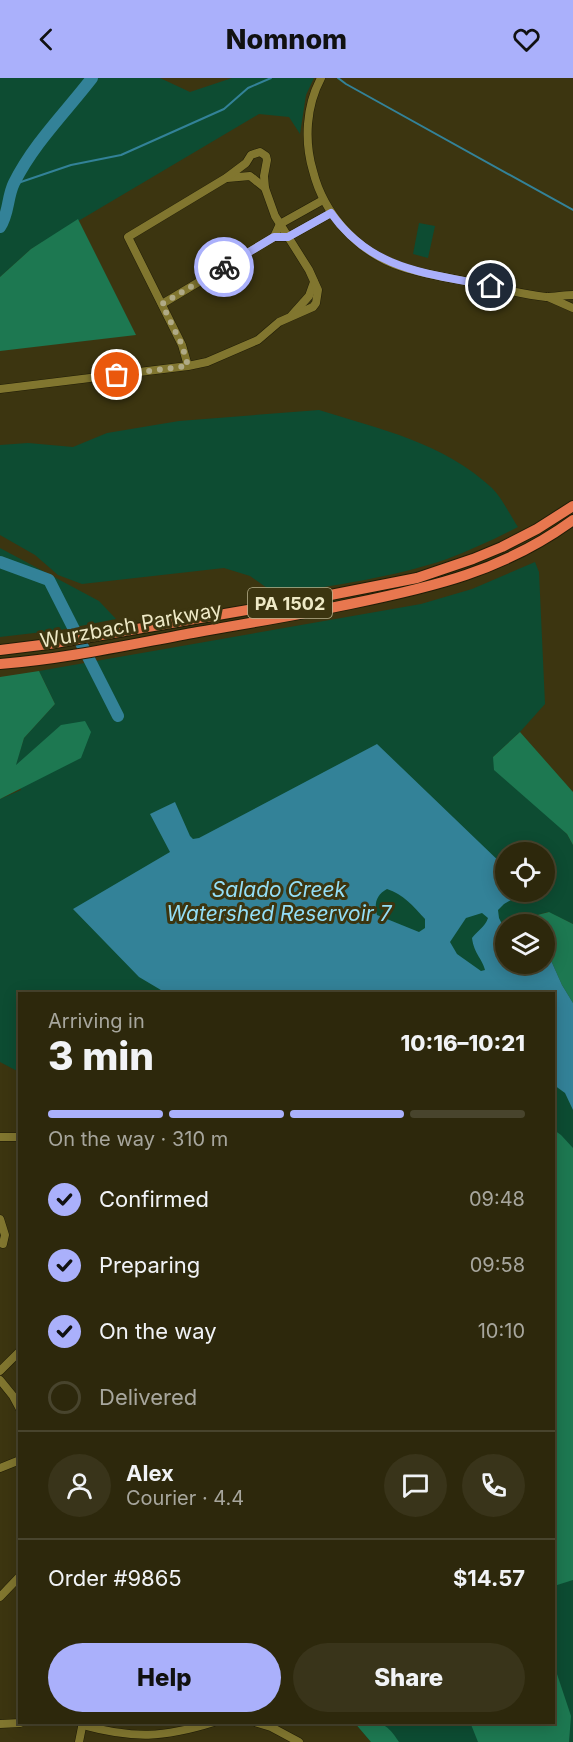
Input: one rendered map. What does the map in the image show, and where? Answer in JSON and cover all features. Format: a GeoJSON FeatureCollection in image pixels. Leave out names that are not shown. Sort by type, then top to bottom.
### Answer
{"type":"FeatureCollection","features":[{"type":"Feature","properties":{"kind":"highway","name":"Wurzbach Parkway"},"geometry":{"type":"LineString","coordinates":[[0,650],[49,644],[300,601],[417,578],[473,559],[524,536],[573,506]]}},
{"type":"Feature","properties":{"kind":"highway","name":"Wurzbach Parkway"},"geometry":{"type":"LineString","coordinates":[[0,664],[57,657],[302,614],[421,590],[468,575],[530,547],[573,520]]}},
{"type":"Feature","properties":{"kind":"street"},"geometry":{"type":"LineString","coordinates":[[321,78],[310,108],[308,143],[314,177],[331,213],[360,243],[376,256],[417,271],[547,297],[573,308]]}},
{"type":"Feature","properties":{"kind":"street"},"geometry":{"type":"LineString","coordinates":[[0,389],[188,366],[207,362],[258,340],[274,326],[292,315],[309,296],[314,282],[280,224],[265,188],[264,176],[267,160],[266,156],[260,152],[251,154],[246,163],[226,178],[128,237],[182,345],[188,366]]}},
{"type":"Feature","properties":{"kind":"street"},"geometry":{"type":"LineString","coordinates":[[226,178],[250,176],[265,188]]}},
{"type":"Feature","properties":{"kind":"street"},"geometry":{"type":"LineString","coordinates":[[274,237],[280,224],[323,200]]}},
{"type":"Feature","properties":{"kind":"street"},"geometry":{"type":"LineString","coordinates":[[304,211],[311,225]]}},
{"type":"Feature","properties":{"kind":"street"},"geometry":{"type":"LineString","coordinates":[[162,304],[274,237],[288,237],[331,213]]}},
{"type":"Feature","properties":{"kind":"street"},"geometry":{"type":"LineString","coordinates":[[547,297],[573,295]]}},
{"type":"Feature","properties":{"kind":"street"},"geometry":{"type":"LineString","coordinates":[[0,1137],[18,1137]]}},
{"type":"Feature","properties":{"kind":"street"},"geometry":{"type":"LineString","coordinates":[[0,1219],[5,1234],[3,1244]]}},
{"type":"Feature","properties":{"kind":"street"},"geometry":{"type":"LineString","coordinates":[[0,1371],[18,1353]]}},
{"type":"Feature","properties":{"kind":"street"},"geometry":{"type":"LineString","coordinates":[[0,1380],[18,1405]]}},
{"type":"Feature","properties":{"kind":"street"},"geometry":{"type":"LineString","coordinates":[[0,1468],[18,1461]]}},
{"type":"Feature","properties":{"kind":"street"},"geometry":{"type":"LineString","coordinates":[[0,1597],[18,1582]]}},
{"type":"Feature","properties":{"kind":"street"},"geometry":{"type":"LineString","coordinates":[[0,1724],[18,1723]]}},
{"type":"Feature","properties":{"kind":"street"},"geometry":{"type":"LineString","coordinates":[[79,1742],[83,1724],[119,1734],[154,1736],[208,1724]]}},
{"type":"Feature","properties":{"kind":"street"},"geometry":{"type":"LineString","coordinates":[[261,1724],[299,1742]]}},
{"type":"Feature","properties":{"kind":"green space"},"geometry":{"type":"Polygon","coordinates":[[[0,78],[160,78],[190,92],[232,78],[314,78],[306,95],[300,134],[289,117],[259,114],[31,249],[0,277],[0,78]]]}},
{"type":"Feature","properties":{"kind":"green space"},"geometry":{"type":"Polygon","coordinates":[[[78,219],[136,335],[0,351],[0,277],[31,249],[78,219]]]}},
{"type":"Feature","properties":{"kind":"green space"},"geometry":{"type":"Polygon","coordinates":[[[419,223],[435,226],[428,258],[413,254],[419,223]]]}},
{"type":"Feature","properties":{"kind":"green space"},"geometry":{"type":"Polygon","coordinates":[[[319,410],[410,439],[453,460],[492,488],[518,527],[465,552],[426,566],[277,595],[250,576],[224,568],[82,584],[58,575],[35,555],[0,535],[0,445],[28,443],[73,447],[107,433],[179,421],[319,410]]]}},
{"type":"Feature","properties":{"kind":"green space"},"geometry":{"type":"Polygon","coordinates":[[[0,548],[99,601],[116,619],[60,630],[0,637],[0,548]]]}},
{"type":"Feature","properties":{"kind":"green space"},"geometry":{"type":"Polygon","coordinates":[[[535,562],[539,572],[545,704],[493,757],[567,834],[573,845],[573,924],[548,912],[495,914],[495,974],[555,974],[555,969],[573,1003],[573,1742],[371,1742],[356,1724],[555,1724],[555,992],[18,992],[18,1071],[0,1062],[0,799],[21,790],[15,766],[24,738],[55,704],[39,671],[421,604],[472,589],[535,562]]]}},
{"type":"Feature","properties":{"kind":"green space"},"geometry":{"type":"Polygon","coordinates":[[[39,671],[55,704],[24,738],[16,765],[61,725],[85,721],[91,732],[81,758],[0,799],[0,677],[39,671]]]}},
{"type":"Feature","properties":{"kind":"green space"},"geometry":{"type":"Polygon","coordinates":[[[520,732],[573,792],[573,845],[567,834],[494,770],[493,757],[520,732]]]}},
{"type":"Feature","properties":{"kind":"green space"},"geometry":{"type":"Polygon","coordinates":[[[555,915],[573,924],[573,1003],[555,969],[555,915]]]}},
{"type":"Feature","properties":{"kind":"green space"},"geometry":{"type":"Polygon","coordinates":[[[555,1131],[573,1148],[573,1580],[555,1586],[555,1131]]]}},
{"type":"Feature","properties":{"kind":"green space"},"geometry":{"type":"Polygon","coordinates":[[[555,1668],[571,1716],[569,1742],[478,1742],[471,1724],[555,1724],[555,1668]]]}},
{"type":"Feature","properties":{"kind":"green space"},"geometry":{"type":"Polygon","coordinates":[[[356,1724],[381,1724],[390,1730],[399,1742],[371,1742],[356,1724]]]}},
{"type":"Feature","properties":{"kind":"water","name":"Salado Creek Watershed Reservoir 7"},"geometry":{"type":"Polygon","coordinates":[[[377,744],[495,857],[495,902],[507,902],[498,910],[498,914],[495,914],[495,974],[555,974],[555,969],[573,1003],[573,1110],[565,1093],[555,1086],[555,992],[164,992],[139,977],[73,909],[170,852],[150,814],[175,802],[193,839],[199,838],[377,744]],[[387,889],[380,894],[377,900],[377,915],[419,932],[425,928],[425,919],[403,897],[387,889]],[[482,913],[466,918],[450,942],[457,954],[481,971],[485,970],[474,948],[472,938],[488,918],[482,913]]]}},
{"type":"Feature","properties":{"kind":"waterway"},"geometry":{"type":"LineString","coordinates":[[0,227],[5,217],[12,188],[22,168],[40,141],[92,78]]}},
{"type":"Feature","properties":{"kind":"waterway"},"geometry":{"type":"LineString","coordinates":[[12,185],[71,165],[121,155],[224,109],[248,88],[271,78]]}},
{"type":"Feature","properties":{"kind":"waterway"},"geometry":{"type":"LineString","coordinates":[[338,78],[573,210]]}},
{"type":"Feature","properties":{"kind":"waterway"},"geometry":{"type":"LineString","coordinates":[[0,562],[49,580],[118,716]]}},
{"type":"Feature","properties":{"kind":"way so far"},"geometry":{"type":"LineString","coordinates":[[117,375],[188,366],[186,354],[162,304],[224,267]]}},
{"type":"Feature","properties":{"kind":"route"},"geometry":{"type":"LineString","coordinates":[[224,267],[274,237],[288,237],[331,213],[360,243],[376,256],[389,262],[417,271],[491,286]]}}]}
